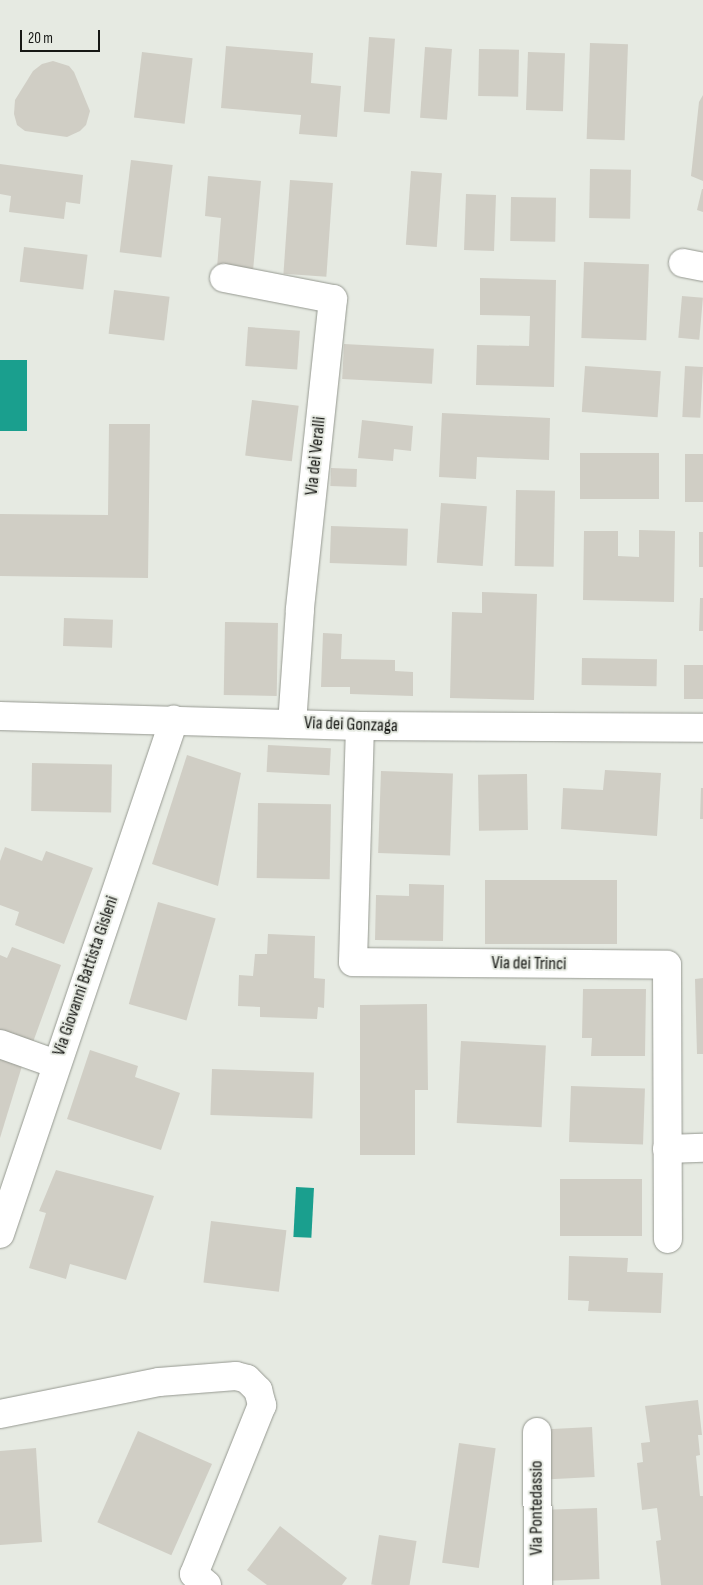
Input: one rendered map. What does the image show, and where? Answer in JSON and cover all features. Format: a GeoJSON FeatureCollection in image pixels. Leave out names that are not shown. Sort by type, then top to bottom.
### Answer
{"type":"FeatureCollection","features":[{"type":"Feature","properties":{"kind":"street","name":"Via dei Veralli"},"geometry":{"type":"LineString","coordinates":[[224,278],[333,299],[300,610],[292,723]]}},
{"type":"Feature","properties":{"kind":"street","name":"Via dei Gonzaga"},"geometry":{"type":"LineString","coordinates":[[0,716],[360,726],[703,728]]}},
{"type":"Feature","properties":{"kind":"street","name":"Via Giovanni Battista Gisleni"},"geometry":{"type":"LineString","coordinates":[[0,1234],[174,720]]}},
{"type":"Feature","properties":{"kind":"street","name":"Via dei Trinci"},"geometry":{"type":"LineString","coordinates":[[360,726],[353,962],[667,965],[668,1239]]}},
{"type":"Feature","properties":{"kind":"street"},"geometry":{"type":"LineString","coordinates":[[0,1044],[56,1064]]}},
{"type":"Feature","properties":{"kind":"street"},"geometry":{"type":"LineString","coordinates":[[667,1149],[703,1148]]}},
{"type":"Feature","properties":{"kind":"street"},"geometry":{"type":"LineString","coordinates":[[0,1414],[159,1382],[236,1376],[248,1379],[258,1390],[262,1400],[260,1413],[201,1580]]}},
{"type":"Feature","properties":{"kind":"street","name":"Via Pontedassio"},"geometry":{"type":"LineString","coordinates":[[537,1432],[538,1585]]}},
{"type":"Feature","properties":{"kind":"water"},"geometry":{"type":"Polygon","coordinates":[[[0,360],[27,360],[27,431],[0,431],[0,360]]]}},
{"type":"Feature","properties":{"kind":"water"},"geometry":{"type":"Polygon","coordinates":[[[296,1187],[314,1188],[311,1238],[293,1237],[296,1187]]]}},
{"type":"Feature","properties":{"kind":"building"},"geometry":{"type":"Polygon","coordinates":[[[369,37],[395,39],[390,114],[364,112],[369,37]]]}},
{"type":"Feature","properties":{"kind":"building"},"geometry":{"type":"Polygon","coordinates":[[[590,43],[628,44],[625,140],[587,139],[590,43]]]}},
{"type":"Feature","properties":{"kind":"building"},"geometry":{"type":"Polygon","coordinates":[[[226,46],[313,53],[311,83],[341,86],[337,137],[299,134],[301,115],[221,108],[226,46]]]}},
{"type":"Feature","properties":{"kind":"building"},"geometry":{"type":"Polygon","coordinates":[[[425,47],[452,49],[447,120],[420,118],[425,47]]]}},
{"type":"Feature","properties":{"kind":"building"},"geometry":{"type":"Polygon","coordinates":[[[479,49],[519,50],[518,97],[478,96],[479,49]]]}},
{"type":"Feature","properties":{"kind":"building"},"geometry":{"type":"Polygon","coordinates":[[[142,52],[193,58],[185,124],[134,118],[142,52]]]}},
{"type":"Feature","properties":{"kind":"building"},"geometry":{"type":"Polygon","coordinates":[[[528,52],[565,53],[563,111],[526,110],[528,52]]]}},
{"type":"Feature","properties":{"kind":"building"},"geometry":{"type":"Polygon","coordinates":[[[53,61],[69,66],[74,72],[90,111],[86,125],[80,131],[67,137],[25,131],[17,125],[14,114],[15,100],[33,71],[42,64],[53,61]]]}},
{"type":"Feature","properties":{"kind":"building"},"geometry":{"type":"Polygon","coordinates":[[[703,95],[703,181],[691,176],[699,102],[703,95]]]}},
{"type":"Feature","properties":{"kind":"building"},"geometry":{"type":"Polygon","coordinates":[[[131,160],[173,165],[161,257],[120,252],[131,160]]]}},
{"type":"Feature","properties":{"kind":"building"},"geometry":{"type":"Polygon","coordinates":[[[0,164],[83,175],[80,204],[66,202],[64,219],[9,212],[11,196],[0,194],[0,164]]]}},
{"type":"Feature","properties":{"kind":"building"},"geometry":{"type":"Polygon","coordinates":[[[590,169],[631,170],[630,219],[589,218],[590,169]]]}},
{"type":"Feature","properties":{"kind":"building"},"geometry":{"type":"Polygon","coordinates":[[[411,171],[442,173],[437,247],[406,245],[411,171]]]}},
{"type":"Feature","properties":{"kind":"building"},"geometry":{"type":"Polygon","coordinates":[[[208,176],[261,181],[253,271],[217,268],[221,218],[205,216],[208,176]]]}},
{"type":"Feature","properties":{"kind":"building"},"geometry":{"type":"Polygon","coordinates":[[[290,180],[333,183],[326,277],[283,274],[290,180]]]}},
{"type":"Feature","properties":{"kind":"building"},"geometry":{"type":"Polygon","coordinates":[[[703,189],[703,212],[697,210],[703,189]]]}},
{"type":"Feature","properties":{"kind":"building"},"geometry":{"type":"Polygon","coordinates":[[[466,194],[496,195],[494,251],[464,250],[466,194]]]}},
{"type":"Feature","properties":{"kind":"building"},"geometry":{"type":"Polygon","coordinates":[[[511,197],[556,198],[555,242],[510,241],[511,197]]]}},
{"type":"Feature","properties":{"kind":"building"},"geometry":{"type":"Polygon","coordinates":[[[24,247],[88,255],[83,290],[20,282],[24,247]]]}},
{"type":"Feature","properties":{"kind":"building"},"geometry":{"type":"Polygon","coordinates":[[[584,262],[649,264],[646,340],[581,338],[584,262]]]}},
{"type":"Feature","properties":{"kind":"building"},"geometry":{"type":"Polygon","coordinates":[[[480,278],[556,280],[554,387],[476,385],[477,345],[529,346],[530,316],[480,315],[480,278]]]}},
{"type":"Feature","properties":{"kind":"building"},"geometry":{"type":"Polygon","coordinates":[[[114,290],[170,297],[164,340],[109,334],[114,290]]]}},
{"type":"Feature","properties":{"kind":"building"},"geometry":{"type":"Polygon","coordinates":[[[682,296],[703,298],[699,340],[678,338],[682,296]]]}},
{"type":"Feature","properties":{"kind":"building"},"geometry":{"type":"Polygon","coordinates":[[[248,327],[300,331],[297,370],[245,366],[248,327]]]}},
{"type":"Feature","properties":{"kind":"building"},"geometry":{"type":"Polygon","coordinates":[[[344,344],[434,349],[432,384],[342,379],[344,344]]]}},
{"type":"Feature","properties":{"kind":"building"},"geometry":{"type":"Polygon","coordinates":[[[585,366],[661,371],[658,417],[582,412],[585,366]]]}},
{"type":"Feature","properties":{"kind":"building"},"geometry":{"type":"Polygon","coordinates":[[[685,366],[703,367],[700,418],[682,417],[685,366]]]}},
{"type":"Feature","properties":{"kind":"building"},"geometry":{"type":"Polygon","coordinates":[[[252,400],[299,406],[292,461],[245,456],[252,400]]]}},
{"type":"Feature","properties":{"kind":"building"},"geometry":{"type":"Polygon","coordinates":[[[442,413],[550,418],[549,460],[477,457],[476,479],[439,477],[442,413]]]}},
{"type":"Feature","properties":{"kind":"building"},"geometry":{"type":"Polygon","coordinates":[[[362,420],[413,426],[411,451],[394,449],[393,461],[358,458],[362,420]]]}},
{"type":"Feature","properties":{"kind":"building"},"geometry":{"type":"Polygon","coordinates":[[[109,424],[150,424],[148,578],[0,576],[0,514],[108,515],[109,424]]]}},
{"type":"Feature","properties":{"kind":"building"},"geometry":{"type":"Polygon","coordinates":[[[580,453],[659,453],[659,499],[580,499],[580,453]]]}},
{"type":"Feature","properties":{"kind":"building"},"geometry":{"type":"Polygon","coordinates":[[[685,454],[703,454],[703,502],[685,502],[685,454]]]}},
{"type":"Feature","properties":{"kind":"building"},"geometry":{"type":"Polygon","coordinates":[[[331,468],[357,469],[356,487],[330,486],[331,468]]]}},
{"type":"Feature","properties":{"kind":"building"},"geometry":{"type":"Polygon","coordinates":[[[516,490],[555,491],[554,567],[515,566],[516,490]]]}},
{"type":"Feature","properties":{"kind":"building"},"geometry":{"type":"Polygon","coordinates":[[[441,503],[487,506],[483,566],[437,563],[441,503]]]}},
{"type":"Feature","properties":{"kind":"building"},"geometry":{"type":"Polygon","coordinates":[[[331,526],[408,529],[407,566],[330,563],[331,526]]]}},
{"type":"Feature","properties":{"kind":"building"},"geometry":{"type":"Polygon","coordinates":[[[639,530],[675,531],[674,602],[583,600],[584,531],[618,531],[618,556],[639,557],[639,530]]]}},
{"type":"Feature","properties":{"kind":"building"},"geometry":{"type":"Polygon","coordinates":[[[699,532],[703,532],[703,567],[699,567],[699,532]]]}},
{"type":"Feature","properties":{"kind":"building"},"geometry":{"type":"Polygon","coordinates":[[[482,592],[537,594],[534,700],[450,698],[452,612],[482,613],[482,592]]]}},
{"type":"Feature","properties":{"kind":"building"},"geometry":{"type":"Polygon","coordinates":[[[700,598],[703,598],[703,631],[699,631],[700,598]]]}},
{"type":"Feature","properties":{"kind":"building"},"geometry":{"type":"Polygon","coordinates":[[[64,618],[113,620],[112,648],[63,646],[64,618]]]}},
{"type":"Feature","properties":{"kind":"building"},"geometry":{"type":"Polygon","coordinates":[[[225,622],[278,623],[277,696],[224,695],[225,622]]]}},
{"type":"Feature","properties":{"kind":"building"},"geometry":{"type":"Polygon","coordinates":[[[323,633],[342,634],[341,659],[395,660],[395,671],[413,672],[413,696],[350,694],[350,687],[321,687],[323,633]]]}},
{"type":"Feature","properties":{"kind":"building"},"geometry":{"type":"Polygon","coordinates":[[[582,658],[657,659],[657,686],[582,685],[582,658]]]}},
{"type":"Feature","properties":{"kind":"building"},"geometry":{"type":"Polygon","coordinates":[[[684,665],[703,665],[703,699],[684,699],[684,665]]]}},
{"type":"Feature","properties":{"kind":"building"},"geometry":{"type":"Polygon","coordinates":[[[268,745],[331,748],[330,775],[267,772],[268,745]]]}},
{"type":"Feature","properties":{"kind":"building"},"geometry":{"type":"Polygon","coordinates":[[[187,755],[241,773],[218,886],[152,864],[187,755]]]}},
{"type":"Feature","properties":{"kind":"building"},"geometry":{"type":"Polygon","coordinates":[[[32,763],[112,764],[111,812],[31,811],[32,763]]]}},
{"type":"Feature","properties":{"kind":"building"},"geometry":{"type":"Polygon","coordinates":[[[605,770],[661,773],[657,836],[561,829],[563,788],[603,790],[605,770]]]}},
{"type":"Feature","properties":{"kind":"building"},"geometry":{"type":"Polygon","coordinates":[[[381,771],[453,774],[450,855],[378,853],[381,771]]]}},
{"type":"Feature","properties":{"kind":"building"},"geometry":{"type":"Polygon","coordinates":[[[527,774],[528,830],[479,831],[478,775],[527,774]]]}},
{"type":"Feature","properties":{"kind":"building"},"geometry":{"type":"Polygon","coordinates":[[[701,788],[703,788],[703,819],[700,819],[701,788]]]}},
{"type":"Feature","properties":{"kind":"building"},"geometry":{"type":"Polygon","coordinates":[[[258,803],[331,804],[330,879],[257,878],[258,803]]]}},
{"type":"Feature","properties":{"kind":"building"},"geometry":{"type":"Polygon","coordinates":[[[5,847],[42,861],[46,851],[93,868],[64,944],[15,925],[19,912],[0,905],[0,861],[5,847]]]}},
{"type":"Feature","properties":{"kind":"building"},"geometry":{"type":"Polygon","coordinates":[[[485,880],[617,880],[617,944],[485,944],[485,880]]]}},
{"type":"Feature","properties":{"kind":"building"},"geometry":{"type":"Polygon","coordinates":[[[409,884],[444,885],[443,941],[375,940],[376,895],[409,896],[409,884]]]}},
{"type":"Feature","properties":{"kind":"building"},"geometry":{"type":"Polygon","coordinates":[[[158,902],[216,919],[186,1020],[129,1004],[158,902]]]}},
{"type":"Feature","properties":{"kind":"building"},"geometry":{"type":"Polygon","coordinates":[[[268,934],[315,936],[314,978],[325,979],[324,1008],[318,1007],[317,1019],[260,1017],[260,1007],[238,1006],[239,975],[253,976],[255,954],[267,954],[268,934]]]}},
{"type":"Feature","properties":{"kind":"building"},"geometry":{"type":"Polygon","coordinates":[[[12,947],[61,965],[32,1045],[0,1033],[0,955],[7,958],[12,947]]]}},
{"type":"Feature","properties":{"kind":"building"},"geometry":{"type":"Polygon","coordinates":[[[703,978],[703,1054],[697,1054],[695,979],[703,978]]]}},
{"type":"Feature","properties":{"kind":"building"},"geometry":{"type":"Polygon","coordinates":[[[583,989],[646,989],[645,1056],[591,1056],[592,1038],[582,1038],[583,989]]]}},
{"type":"Feature","properties":{"kind":"building"},"geometry":{"type":"Polygon","coordinates":[[[427,1004],[428,1090],[415,1090],[415,1155],[360,1155],[360,1005],[427,1004]]]}},
{"type":"Feature","properties":{"kind":"building"},"geometry":{"type":"Polygon","coordinates":[[[461,1041],[546,1045],[542,1127],[457,1123],[461,1041]]]}},
{"type":"Feature","properties":{"kind":"building"},"geometry":{"type":"Polygon","coordinates":[[[90,1050],[138,1066],[135,1077],[180,1093],[161,1150],[67,1119],[90,1050]]]}},
{"type":"Feature","properties":{"kind":"building"},"geometry":{"type":"Polygon","coordinates":[[[0,1059],[22,1066],[0,1138],[0,1059]]]}},
{"type":"Feature","properties":{"kind":"building"},"geometry":{"type":"Polygon","coordinates":[[[212,1069],[314,1073],[312,1119],[210,1115],[212,1069]]]}},
{"type":"Feature","properties":{"kind":"building"},"geometry":{"type":"Polygon","coordinates":[[[571,1086],[645,1089],[643,1145],[569,1142],[571,1086]]]}},
{"type":"Feature","properties":{"kind":"building"},"geometry":{"type":"Polygon","coordinates":[[[56,1170],[154,1196],[126,1280],[70,1264],[66,1279],[29,1268],[46,1213],[39,1211],[56,1170]]]}},
{"type":"Feature","properties":{"kind":"building"},"geometry":{"type":"Polygon","coordinates":[[[560,1179],[642,1179],[642,1236],[560,1236],[560,1179]]]}},
{"type":"Feature","properties":{"kind":"building"},"geometry":{"type":"Polygon","coordinates":[[[211,1221],[286,1230],[279,1292],[203,1283],[211,1221]]]}},
{"type":"Feature","properties":{"kind":"building"},"geometry":{"type":"Polygon","coordinates":[[[569,1256],[628,1258],[627,1272],[663,1273],[661,1313],[588,1311],[589,1301],[568,1300],[569,1256]]]}},
{"type":"Feature","properties":{"kind":"building"},"geometry":{"type":"Polygon","coordinates":[[[698,1400],[702,1435],[698,1435],[700,1455],[696,1456],[700,1496],[703,1496],[703,1585],[661,1585],[656,1541],[661,1540],[657,1508],[642,1510],[637,1463],[643,1462],[641,1443],[650,1442],[645,1406],[698,1400]]]}},
{"type":"Feature","properties":{"kind":"building"},"geometry":{"type":"Polygon","coordinates":[[[592,1427],[595,1477],[550,1479],[547,1429],[592,1427]]]}},
{"type":"Feature","properties":{"kind":"building"},"geometry":{"type":"Polygon","coordinates":[[[138,1431],[212,1464],[171,1555],[97,1522],[138,1431]]]}},
{"type":"Feature","properties":{"kind":"building"},"geometry":{"type":"Polygon","coordinates":[[[459,1443],[496,1448],[479,1568],[442,1563],[459,1443]]]}},
{"type":"Feature","properties":{"kind":"building"},"geometry":{"type":"Polygon","coordinates":[[[36,1448],[42,1542],[0,1545],[0,1451],[36,1448]]]}},
{"type":"Feature","properties":{"kind":"building"},"geometry":{"type":"Polygon","coordinates":[[[597,1508],[599,1579],[549,1581],[546,1510],[597,1508]]]}},
{"type":"Feature","properties":{"kind":"building"},"geometry":{"type":"Polygon","coordinates":[[[280,1526],[347,1578],[342,1585],[267,1585],[247,1570],[280,1526]]]}},
{"type":"Feature","properties":{"kind":"building"},"geometry":{"type":"Polygon","coordinates":[[[379,1535],[417,1541],[410,1585],[371,1584],[379,1535]]]}}]}
